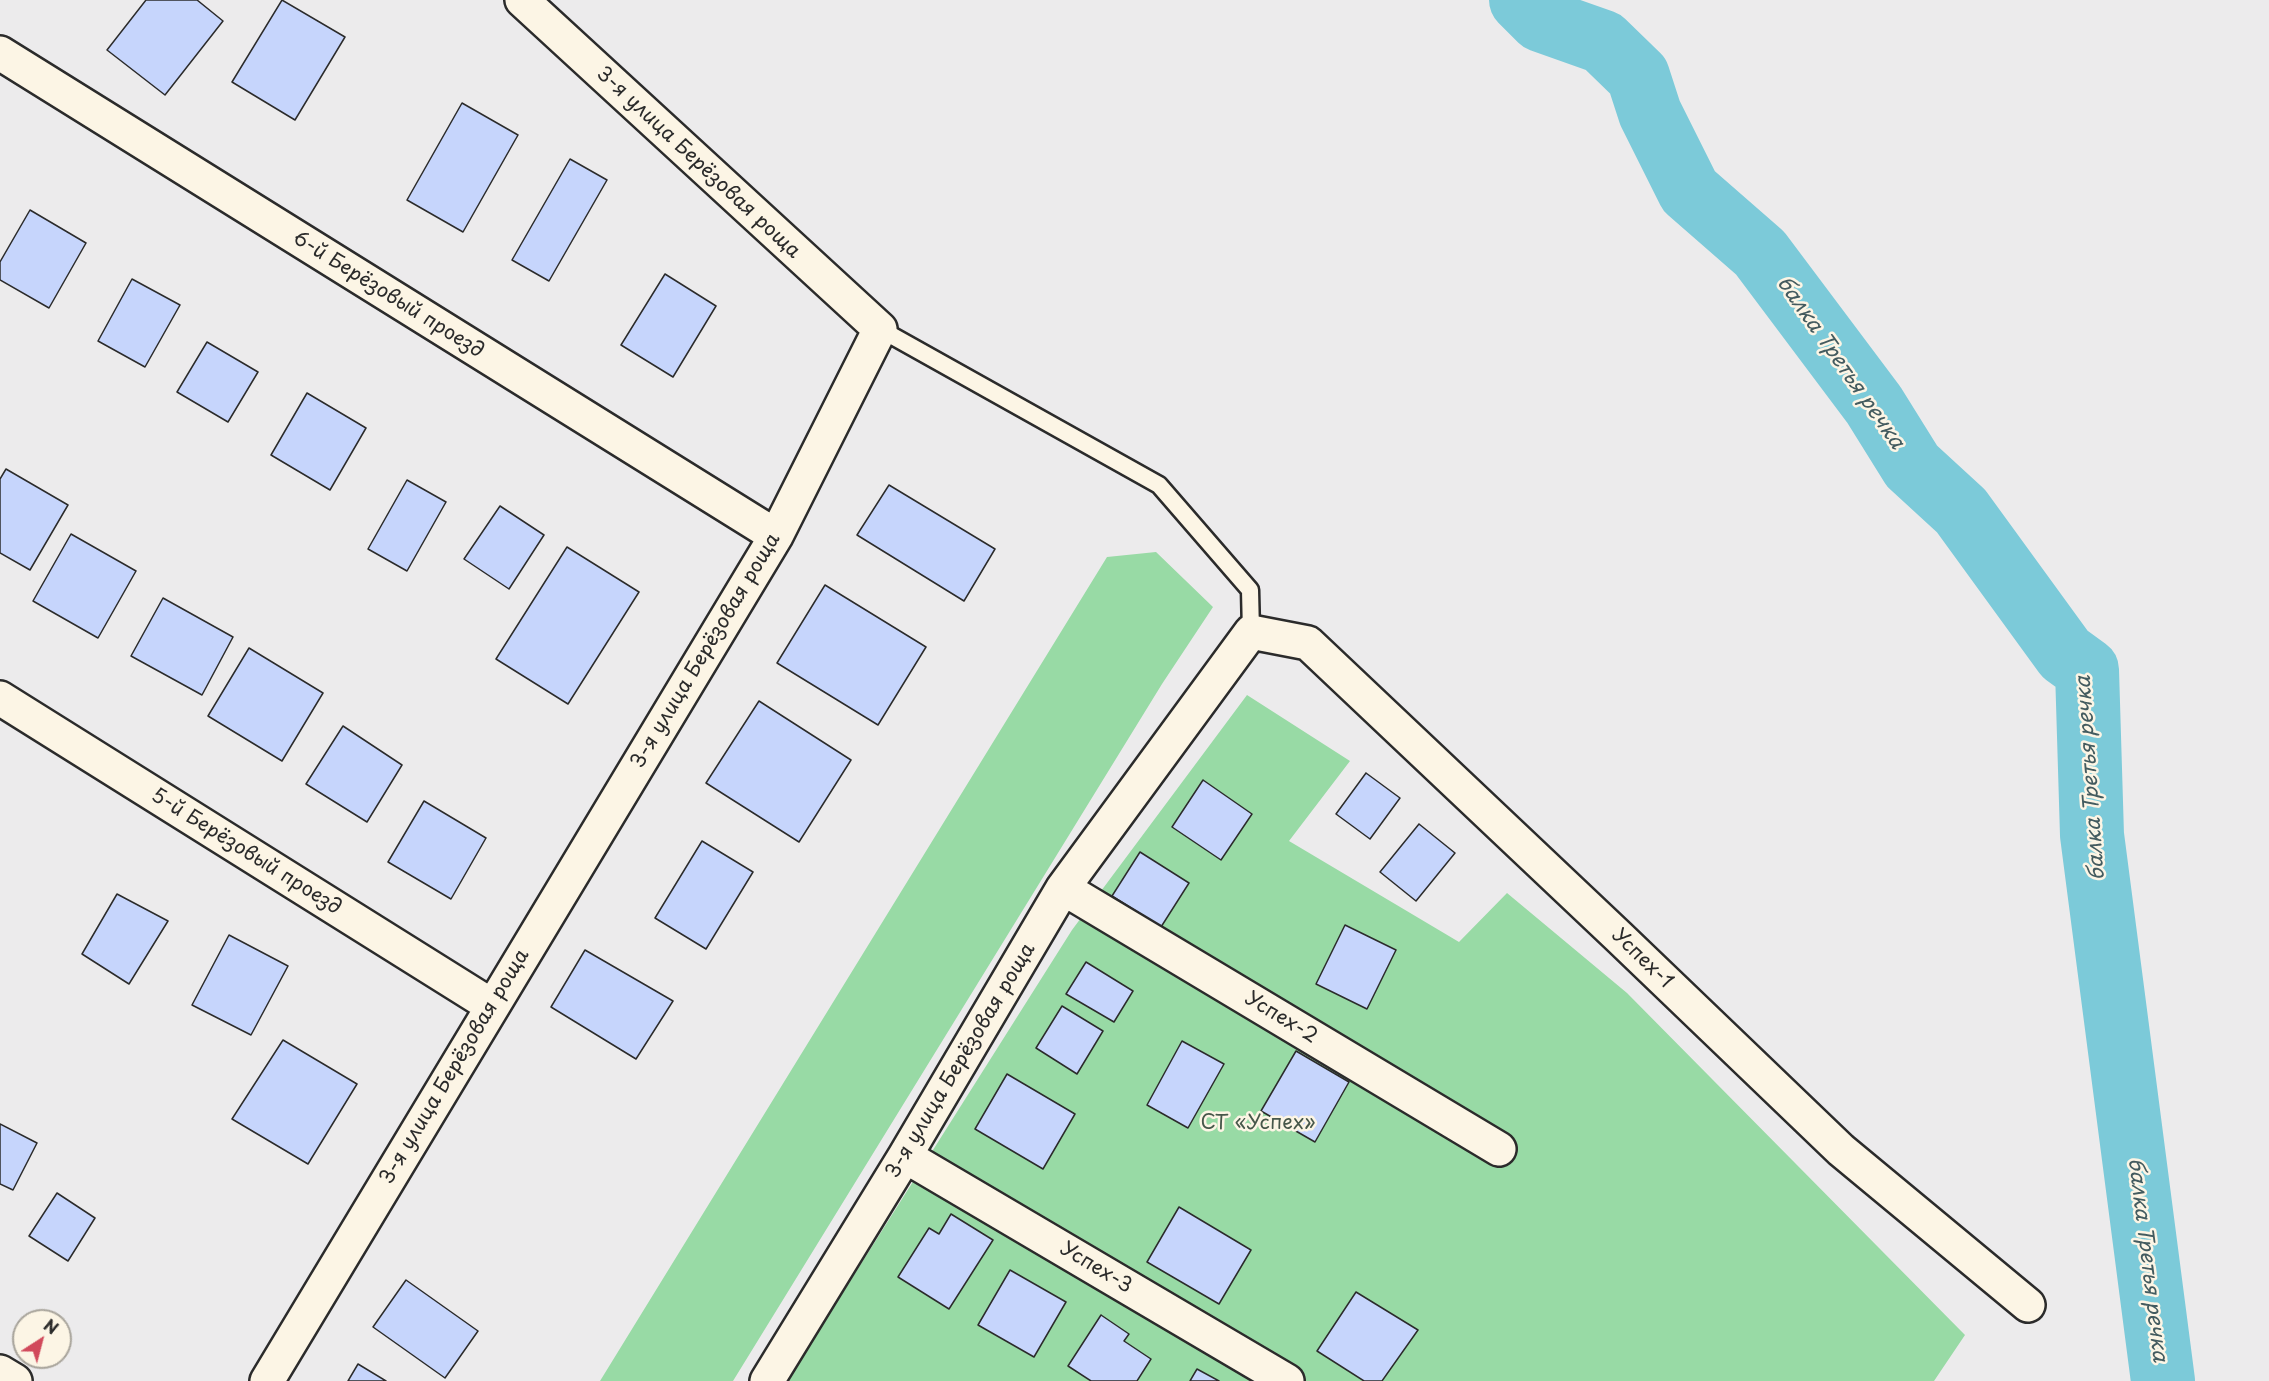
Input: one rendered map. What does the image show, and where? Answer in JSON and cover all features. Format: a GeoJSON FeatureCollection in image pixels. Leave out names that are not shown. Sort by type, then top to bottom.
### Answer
{"type":"FeatureCollection","features":[{"type":"Feature","properties":{"kind":"street","name":"3-я улица Берёзовая роща"},"geometry":{"type":"LineString","coordinates":[[267,1381],[776,536],[880,329],[522,0]]}},
{"type":"Feature","properties":{"kind":"street","name":"6-й Берёзовый проезд"},"geometry":{"type":"LineString","coordinates":[[0,53],[776,536]]}},
{"type":"Feature","properties":{"kind":"street","name":"3-я улица Берёзовая роща"},"geometry":{"type":"LineString","coordinates":[[768,1381],[905,1156],[1063,888],[1251,632]]}},
{"type":"Feature","properties":{"kind":"street","name":"Успех-1"},"geometry":{"type":"LineString","coordinates":[[1251,632],[1308,643],[1619,936],[1841,1150],[2028,1305]]}},
{"type":"Feature","properties":{"kind":"street","name":"5-й Берёзовый проезд"},"geometry":{"type":"LineString","coordinates":[[0,698],[492,1006]]}},
{"type":"Feature","properties":{"kind":"street","name":"Успех-2"},"geometry":{"type":"LineString","coordinates":[[1063,888],[1499,1149]]}},
{"type":"Feature","properties":{"kind":"street","name":"Успех-3"},"geometry":{"type":"LineString","coordinates":[[905,1156],[1287,1381]]}},
{"type":"Feature","properties":{"kind":"street"},"geometry":{"type":"LineString","coordinates":[[0,1372],[15,1381]]}},
{"type":"Feature","properties":{"kind":"lane"},"geometry":{"type":"LineString","coordinates":[[880,329],[1159,486],[1250,590],[1251,632]]}},
{"type":"Feature","properties":{"kind":"green space"},"geometry":{"type":"Polygon","coordinates":[[[1156,552],[1213,607],[1162,684],[733,1381],[600,1381],[1107,557],[1156,552]]]}},
{"type":"Feature","properties":{"kind":"green space","name":"СТ «Успех»"},"geometry":{"type":"Polygon","coordinates":[[[1247,695],[1350,761],[1289,841],[1459,942],[1507,893],[1627,993],[1965,1335],[1934,1381],[787,1381],[1072,930],[1247,695]]]}},
{"type":"Feature","properties":{"kind":"building"},"geometry":{"type":"Polygon","coordinates":[[[146,0],[197,0],[223,21],[165,95],[107,50],[146,0]]]}},
{"type":"Feature","properties":{"kind":"building"},"geometry":{"type":"Polygon","coordinates":[[[282,0],[345,37],[295,120],[232,82],[282,0]]]}},
{"type":"Feature","properties":{"kind":"building"},"geometry":{"type":"Polygon","coordinates":[[[462,103],[518,135],[463,232],[407,200],[462,103]]]}},
{"type":"Feature","properties":{"kind":"building"},"geometry":{"type":"Polygon","coordinates":[[[570,159],[607,180],[549,281],[512,260],[570,159]]]}},
{"type":"Feature","properties":{"kind":"building"},"geometry":{"type":"Polygon","coordinates":[[[30,210],[86,243],[49,308],[0,280],[0,262],[30,210]]]}},
{"type":"Feature","properties":{"kind":"building"},"geometry":{"type":"Polygon","coordinates":[[[665,274],[716,306],[673,377],[621,345],[665,274]]]}},
{"type":"Feature","properties":{"kind":"building"},"geometry":{"type":"Polygon","coordinates":[[[132,279],[180,305],[145,367],[98,341],[132,279]]]}},
{"type":"Feature","properties":{"kind":"building"},"geometry":{"type":"Polygon","coordinates":[[[207,342],[258,372],[228,422],[177,392],[207,342]]]}},
{"type":"Feature","properties":{"kind":"building"},"geometry":{"type":"Polygon","coordinates":[[[307,393],[366,428],[330,490],[271,455],[307,393]]]}},
{"type":"Feature","properties":{"kind":"building"},"geometry":{"type":"Polygon","coordinates":[[[6,469],[68,505],[30,570],[0,553],[0,479],[6,469]]]}},
{"type":"Feature","properties":{"kind":"building"},"geometry":{"type":"Polygon","coordinates":[[[407,480],[446,502],[407,571],[368,549],[407,480]]]}},
{"type":"Feature","properties":{"kind":"building"},"geometry":{"type":"Polygon","coordinates":[[[889,485],[995,549],[964,601],[857,535],[889,485]]]}},
{"type":"Feature","properties":{"kind":"building"},"geometry":{"type":"Polygon","coordinates":[[[500,506],[544,535],[509,589],[464,559],[500,506]]]}},
{"type":"Feature","properties":{"kind":"building"},"geometry":{"type":"Polygon","coordinates":[[[71,534],[136,571],[98,638],[33,601],[71,534]]]}},
{"type":"Feature","properties":{"kind":"building"},"geometry":{"type":"Polygon","coordinates":[[[567,547],[639,592],[568,704],[496,659],[567,547]]]}},
{"type":"Feature","properties":{"kind":"building"},"geometry":{"type":"Polygon","coordinates":[[[825,585],[926,647],[878,725],[777,663],[825,585]]]}},
{"type":"Feature","properties":{"kind":"building"},"geometry":{"type":"Polygon","coordinates":[[[163,598],[233,637],[202,695],[131,656],[163,598]]]}},
{"type":"Feature","properties":{"kind":"building"},"geometry":{"type":"Polygon","coordinates":[[[249,648],[323,693],[282,761],[208,716],[249,648]]]}},
{"type":"Feature","properties":{"kind":"building"},"geometry":{"type":"Polygon","coordinates":[[[759,701],[851,760],[799,842],[706,783],[759,701]]]}},
{"type":"Feature","properties":{"kind":"building"},"geometry":{"type":"Polygon","coordinates":[[[343,726],[402,765],[367,822],[306,784],[343,726]]]}},
{"type":"Feature","properties":{"kind":"building"},"geometry":{"type":"Polygon","coordinates":[[[1366,773],[1400,798],[1370,839],[1336,814],[1366,773]]]}},
{"type":"Feature","properties":{"kind":"building"},"geometry":{"type":"Polygon","coordinates":[[[1203,780],[1252,814],[1221,860],[1172,827],[1203,780]]]}},
{"type":"Feature","properties":{"kind":"building"},"geometry":{"type":"Polygon","coordinates":[[[424,801],[486,838],[451,899],[388,862],[424,801]]]}},
{"type":"Feature","properties":{"kind":"building"},"geometry":{"type":"Polygon","coordinates":[[[1419,824],[1455,853],[1416,901],[1380,872],[1419,824]]]}},
{"type":"Feature","properties":{"kind":"building"},"geometry":{"type":"Polygon","coordinates":[[[702,841],[753,872],[706,949],[655,918],[702,841]]]}},
{"type":"Feature","properties":{"kind":"building"},"geometry":{"type":"Polygon","coordinates":[[[1140,852],[1189,883],[1161,927],[1112,896],[1140,852]]]}},
{"type":"Feature","properties":{"kind":"building"},"geometry":{"type":"Polygon","coordinates":[[[117,894],[168,921],[129,984],[82,954],[117,894]]]}},
{"type":"Feature","properties":{"kind":"building"},"geometry":{"type":"Polygon","coordinates":[[[1345,925],[1396,950],[1367,1009],[1316,984],[1345,925]]]}},
{"type":"Feature","properties":{"kind":"building"},"geometry":{"type":"Polygon","coordinates":[[[229,935],[288,966],[251,1035],[192,1005],[229,935]]]}},
{"type":"Feature","properties":{"kind":"building"},"geometry":{"type":"Polygon","coordinates":[[[585,950],[673,1001],[636,1059],[551,1007],[585,950]]]}},
{"type":"Feature","properties":{"kind":"building"},"geometry":{"type":"Polygon","coordinates":[[[1086,962],[1133,991],[1114,1022],[1066,994],[1086,962]]]}},
{"type":"Feature","properties":{"kind":"building"},"geometry":{"type":"Polygon","coordinates":[[[1062,1006],[1103,1031],[1077,1074],[1036,1048],[1062,1006]]]}},
{"type":"Feature","properties":{"kind":"building"},"geometry":{"type":"Polygon","coordinates":[[[283,1040],[357,1084],[308,1164],[232,1119],[283,1040]]]}},
{"type":"Feature","properties":{"kind":"building"},"geometry":{"type":"Polygon","coordinates":[[[1182,1041],[1224,1064],[1188,1128],[1147,1105],[1182,1041]]]}},
{"type":"Feature","properties":{"kind":"building"},"geometry":{"type":"Polygon","coordinates":[[[1296,1051],[1349,1082],[1315,1142],[1261,1111],[1296,1051]]]}},
{"type":"Feature","properties":{"kind":"building"},"geometry":{"type":"Polygon","coordinates":[[[1007,1074],[1075,1114],[1043,1169],[975,1129],[1007,1074]]]}},
{"type":"Feature","properties":{"kind":"building"},"geometry":{"type":"Polygon","coordinates":[[[0,1124],[37,1143],[13,1190],[0,1184],[0,1124]]]}},
{"type":"Feature","properties":{"kind":"building"},"geometry":{"type":"Polygon","coordinates":[[[57,1193],[95,1218],[68,1261],[29,1236],[57,1193]]]}},
{"type":"Feature","properties":{"kind":"building"},"geometry":{"type":"Polygon","coordinates":[[[1179,1207],[1251,1250],[1219,1304],[1147,1262],[1179,1207]]]}},
{"type":"Feature","properties":{"kind":"building"},"geometry":{"type":"Polygon","coordinates":[[[951,1214],[993,1240],[949,1309],[898,1277],[929,1228],[939,1234],[951,1214]]]}},
{"type":"Feature","properties":{"kind":"building"},"geometry":{"type":"Polygon","coordinates":[[[1010,1270],[1066,1302],[1034,1357],[978,1325],[1010,1270]]]}},
{"type":"Feature","properties":{"kind":"building"},"geometry":{"type":"Polygon","coordinates":[[[406,1280],[478,1331],[445,1378],[373,1327],[406,1280]]]}},
{"type":"Feature","properties":{"kind":"building"},"geometry":{"type":"Polygon","coordinates":[[[1356,1292],[1418,1330],[1382,1381],[1364,1381],[1317,1351],[1356,1292]]]}},
{"type":"Feature","properties":{"kind":"building"},"geometry":{"type":"Polygon","coordinates":[[[1101,1315],[1129,1334],[1124,1341],[1151,1359],[1137,1381],[1091,1381],[1068,1366],[1101,1315]]]}},
{"type":"Feature","properties":{"kind":"building"},"geometry":{"type":"Polygon","coordinates":[[[358,1364],[386,1381],[348,1381],[358,1364]]]}},
{"type":"Feature","properties":{"kind":"building"},"geometry":{"type":"Polygon","coordinates":[[[1197,1369],[1219,1381],[1190,1381],[1197,1369]]]}},
{"type":"Feature","properties":{"kind":"waterway","name":"балка Третья речка"},"geometry":{"type":"LineString","coordinates":[[1521,0],[1541,20],[1603,42],[1638,76],[1650,113],[1689,191],[1760,253],[1874,405],[1912,466],[1961,511],[2065,654],[2087,670],[2092,835],[2163,1381]]}}]}
